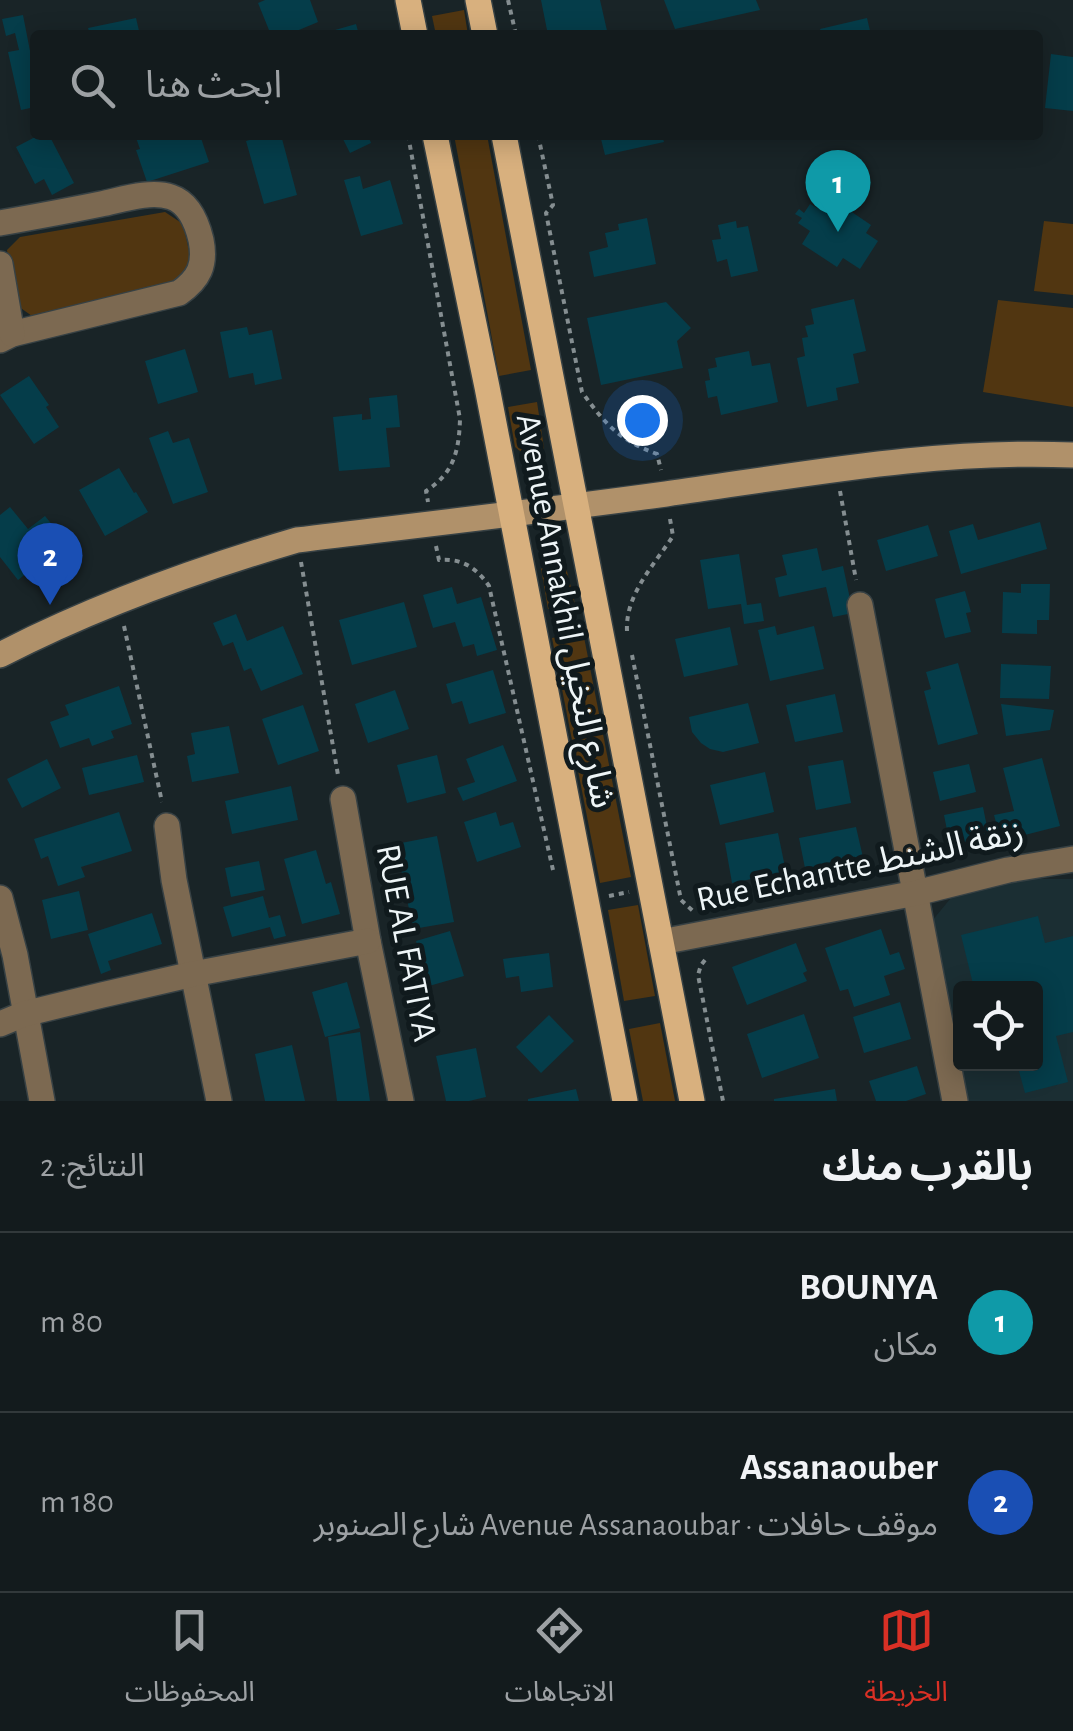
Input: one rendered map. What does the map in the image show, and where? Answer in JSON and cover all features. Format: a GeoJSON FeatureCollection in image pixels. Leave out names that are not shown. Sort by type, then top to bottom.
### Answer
{"type":"FeatureCollection","features":[{"type":"Feature","properties":{"kind":"main road"},"geometry":{"type":"LineString","coordinates":[[478,0],[484,30]]}},
{"type":"Feature","properties":{"kind":"main road"},"geometry":{"type":"LineString","coordinates":[[408,3],[414,30]]}},
{"type":"Feature","properties":{"kind":"main road","name":"Avenue Annakhil شارع النخيل"},"geometry":{"type":"LineString","coordinates":[[437,140],[625,1101]]}},
{"type":"Feature","properties":{"kind":"main road","name":"Avenue Annakhil شارع النخيل"},"geometry":{"type":"LineString","coordinates":[[505,140],[692,1101]]}},
{"type":"Feature","properties":{"kind":"street"},"geometry":{"type":"LineString","coordinates":[[0,223],[137,198],[172,197],[194,220],[203,250],[202,269],[197,278],[178,293],[6,337],[0,264]]}},
{"type":"Feature","properties":{"kind":"street"},"geometry":{"type":"LineString","coordinates":[[0,655],[118,600],[297,540],[902,460],[1027,453],[1073,455]]}},
{"type":"Feature","properties":{"kind":"street"},"geometry":{"type":"LineString","coordinates":[[860,604],[955,1101]]}},
{"type":"Feature","properties":{"kind":"street","name":"RUE AL FATIYA"},"geometry":{"type":"LineString","coordinates":[[343,799],[400,1101]]}},
{"type":"Feature","properties":{"kind":"street"},"geometry":{"type":"LineString","coordinates":[[167,826],[218,1101]]}},
{"type":"Feature","properties":{"kind":"street","name":"Rue Echantte زنقة الشنط"},"geometry":{"type":"LineString","coordinates":[[662,942],[1073,859]]}},
{"type":"Feature","properties":{"kind":"street"},"geometry":{"type":"LineString","coordinates":[[0,898],[42,1101]]}},
{"type":"Feature","properties":{"kind":"street"},"geometry":{"type":"LineString","coordinates":[[0,1024],[24,1014],[193,974],[368,941]]}},
{"type":"Feature","properties":{"kind":"path"},"geometry":{"type":"LineString","coordinates":[[508,0],[515,30]]}},
{"type":"Feature","properties":{"kind":"path"},"geometry":{"type":"LineString","coordinates":[[409,140],[460,418],[457,452],[451,467],[442,481],[426,491],[439,560],[452,559],[468,565],[489,586],[557,886]]}},
{"type":"Feature","properties":{"kind":"path"},"geometry":{"type":"LineString","coordinates":[[539,140],[553,206],[546,213],[582,392],[615,431],[632,445],[657,454],[666,494],[673,536],[630,601],[627,630]]}},
{"type":"Feature","properties":{"kind":"path"},"geometry":{"type":"LineString","coordinates":[[836,468],[860,604]]}},
{"type":"Feature","properties":{"kind":"path"},"geometry":{"type":"LineString","coordinates":[[297,540],[343,799]]}},
{"type":"Feature","properties":{"kind":"path"},"geometry":{"type":"LineString","coordinates":[[118,600],[167,826]]}},
{"type":"Feature","properties":{"kind":"path"},"geometry":{"type":"LineString","coordinates":[[631,649],[681,900],[700,916],[713,916],[720,948],[701,966],[698,975],[723,1101]]}},
{"type":"Feature","properties":{"kind":"path"},"geometry":{"type":"LineString","coordinates":[[586,900],[678,884]]}},
{"type":"Feature","properties":{"kind":"shaded area"},"geometry":{"type":"Polygon","coordinates":[[[464,10],[467,30],[435,30],[432,16],[464,10]]]}},
{"type":"Feature","properties":{"kind":"shaded area"},"geometry":{"type":"Polygon","coordinates":[[[455,140],[488,140],[531,370],[499,376],[455,140]]]}},
{"type":"Feature","properties":{"kind":"shaded area"},"geometry":{"type":"Polygon","coordinates":[[[165,212],[183,224],[192,264],[176,281],[32,316],[15,304],[7,250],[20,237],[165,212]]]}},
{"type":"Feature","properties":{"kind":"shaded area"},"geometry":{"type":"Polygon","coordinates":[[[1044,221],[1073,224],[1073,295],[1034,291],[1044,221]]]}},
{"type":"Feature","properties":{"kind":"shaded area"},"geometry":{"type":"Polygon","coordinates":[[[998,300],[1073,308],[1073,407],[983,392],[998,300]]]}},
{"type":"Feature","properties":{"kind":"shaded area"},"geometry":{"type":"Polygon","coordinates":[[[537,402],[544,448],[533,454],[525,453],[515,447],[508,407],[537,402]]]}},
{"type":"Feature","properties":{"kind":"shaded area"},"geometry":{"type":"Polygon","coordinates":[[[554,560],[565,563],[575,604],[548,609],[541,569],[554,560]]]}},
{"type":"Feature","properties":{"kind":"shaded area"},"geometry":{"type":"Polygon","coordinates":[[[583,632],[631,877],[600,883],[552,638],[583,632]]]}},
{"type":"Feature","properties":{"kind":"shaded area"},"geometry":{"type":"Polygon","coordinates":[[[1028,879],[1073,879],[1073,1101],[968,1101],[962,1071],[1043,1071],[1043,981],[953,981],[953,1026],[932,921],[955,893],[1028,879]]]}},
{"type":"Feature","properties":{"kind":"shaded area"},"geometry":{"type":"Polygon","coordinates":[[[638,905],[655,996],[624,1001],[608,910],[638,905]]]}},
{"type":"Feature","properties":{"kind":"shaded area"},"geometry":{"type":"Polygon","coordinates":[[[660,1023],[675,1101],[643,1101],[629,1029],[660,1023]]]}},
{"type":"Feature","properties":{"kind":"building"},"geometry":{"type":"Polygon","coordinates":[[[310,0],[318,22],[299,30],[269,30],[258,3],[310,0]]]}},
{"type":"Feature","properties":{"kind":"building"},"geometry":{"type":"Polygon","coordinates":[[[541,0],[600,0],[607,30],[547,30],[541,0]]]}},
{"type":"Feature","properties":{"kind":"building"},"geometry":{"type":"Polygon","coordinates":[[[664,0],[756,0],[760,10],[675,29],[664,0]]]}},
{"type":"Feature","properties":{"kind":"building"},"geometry":{"type":"Polygon","coordinates":[[[23,15],[30,51],[30,108],[21,110],[8,52],[19,50],[15,33],[6,36],[2,19],[23,15]]]}},
{"type":"Feature","properties":{"kind":"building"},"geometry":{"type":"Polygon","coordinates":[[[136,18],[139,30],[89,30],[136,18]]]}},
{"type":"Feature","properties":{"kind":"building"},"geometry":{"type":"Polygon","coordinates":[[[867,18],[870,30],[820,30],[867,18]]]}},
{"type":"Feature","properties":{"kind":"building"},"geometry":{"type":"Polygon","coordinates":[[[356,24],[358,30],[335,30],[356,24]]]}},
{"type":"Feature","properties":{"kind":"building"},"geometry":{"type":"Polygon","coordinates":[[[1051,54],[1073,57],[1073,111],[1045,108],[1051,54]]]}},
{"type":"Feature","properties":{"kind":"building"},"geometry":{"type":"Polygon","coordinates":[[[30,140],[52,140],[74,183],[52,195],[44,179],[35,184],[16,147],[30,140]]]}},
{"type":"Feature","properties":{"kind":"building"},"geometry":{"type":"Polygon","coordinates":[[[137,140],[202,140],[209,162],[147,182],[136,150],[140,149],[137,140]]]}},
{"type":"Feature","properties":{"kind":"building"},"geometry":{"type":"Polygon","coordinates":[[[282,140],[297,195],[264,204],[246,141],[282,140]]]}},
{"type":"Feature","properties":{"kind":"building"},"geometry":{"type":"Polygon","coordinates":[[[344,140],[370,140],[371,143],[350,153],[344,140]]]}},
{"type":"Feature","properties":{"kind":"building"},"geometry":{"type":"Polygon","coordinates":[[[601,140],[664,142],[605,155],[601,140]]]}},
{"type":"Feature","properties":{"kind":"building"},"geometry":{"type":"Polygon","coordinates":[[[360,176],[363,189],[390,180],[403,224],[361,236],[344,180],[360,176]]]}},
{"type":"Feature","properties":{"kind":"building"},"geometry":{"type":"Polygon","coordinates":[[[828,196],[871,225],[866,233],[878,241],[860,269],[843,258],[837,267],[802,244],[810,231],[798,223],[802,218],[795,214],[799,209],[804,213],[810,204],[819,209],[828,196]]]}},
{"type":"Feature","properties":{"kind":"building"},"geometry":{"type":"Polygon","coordinates":[[[647,218],[656,264],[594,277],[589,252],[608,247],[605,233],[619,230],[618,224],[647,218]]]}},
{"type":"Feature","properties":{"kind":"building"},"geometry":{"type":"Polygon","coordinates":[[[736,221],[737,228],[748,226],[758,271],[731,277],[727,259],[717,262],[712,240],[721,239],[718,225],[736,221]]]}},
{"type":"Feature","properties":{"kind":"building"},"geometry":{"type":"Polygon","coordinates":[[[854,299],[866,351],[853,354],[859,383],[836,388],[838,400],[807,407],[797,358],[805,356],[802,338],[808,337],[805,326],[814,324],[811,309],[854,299]]]}},
{"type":"Feature","properties":{"kind":"building"},"geometry":{"type":"Polygon","coordinates":[[[666,302],[691,328],[677,341],[683,368],[601,385],[587,318],[666,302]]]}},
{"type":"Feature","properties":{"kind":"building"},"geometry":{"type":"Polygon","coordinates":[[[247,327],[249,335],[272,330],[282,379],[255,385],[253,373],[229,378],[220,332],[247,327]]]}},
{"type":"Feature","properties":{"kind":"building"},"geometry":{"type":"Polygon","coordinates":[[[185,349],[198,392],[158,404],[145,361],[185,349]]]}},
{"type":"Feature","properties":{"kind":"building"},"geometry":{"type":"Polygon","coordinates":[[[749,351],[752,366],[770,363],[778,402],[721,415],[717,396],[708,398],[708,369],[717,367],[715,358],[749,351]]]}},
{"type":"Feature","properties":{"kind":"building"},"geometry":{"type":"Polygon","coordinates":[[[29,376],[59,427],[34,444],[0,395],[29,376]]]}},
{"type":"Feature","properties":{"kind":"building"},"geometry":{"type":"Polygon","coordinates":[[[397,395],[400,427],[386,428],[390,467],[339,471],[333,417],[362,414],[362,420],[371,419],[369,398],[397,395]]]}},
{"type":"Feature","properties":{"kind":"building"},"geometry":{"type":"Polygon","coordinates":[[[168,431],[173,443],[189,438],[208,492],[173,504],[149,438],[168,431]]]}},
{"type":"Feature","properties":{"kind":"building"},"geometry":{"type":"Polygon","coordinates":[[[119,468],[148,512],[105,536],[79,490],[119,468]]]}},
{"type":"Feature","properties":{"kind":"building"},"geometry":{"type":"Polygon","coordinates":[[[10,507],[28,529],[45,516],[66,542],[18,580],[0,557],[0,515],[10,507]]]}},
{"type":"Feature","properties":{"kind":"building"},"geometry":{"type":"Polygon","coordinates":[[[1040,522],[1047,549],[961,574],[949,531],[973,524],[978,540],[1040,522]]]}},
{"type":"Feature","properties":{"kind":"building"},"geometry":{"type":"Polygon","coordinates":[[[928,525],[938,556],[886,571],[877,540],[928,525]]]}},
{"type":"Feature","properties":{"kind":"building"},"geometry":{"type":"Polygon","coordinates":[[[817,548],[822,571],[843,566],[853,613],[833,617],[826,587],[779,597],[775,578],[787,575],[782,555],[817,548]]]}},
{"type":"Feature","properties":{"kind":"building"},"geometry":{"type":"Polygon","coordinates":[[[739,554],[747,605],[761,603],[764,621],[744,624],[741,604],[708,609],[700,560],[739,554]]]}},
{"type":"Feature","properties":{"kind":"building"},"geometry":{"type":"Polygon","coordinates":[[[1021,584],[1050,584],[1049,620],[1037,620],[1037,634],[1002,633],[1003,592],[1021,593],[1021,584]]]}},
{"type":"Feature","properties":{"kind":"building"},"geometry":{"type":"Polygon","coordinates":[[[452,587],[457,604],[481,597],[497,650],[477,656],[474,644],[463,647],[455,622],[433,628],[423,595],[452,587]]]}},
{"type":"Feature","properties":{"kind":"building"},"geometry":{"type":"Polygon","coordinates":[[[965,591],[971,632],[945,638],[935,599],[965,591]]]}},
{"type":"Feature","properties":{"kind":"building"},"geometry":{"type":"Polygon","coordinates":[[[404,602],[417,647],[352,665],[339,620],[404,602]]]}},
{"type":"Feature","properties":{"kind":"building"},"geometry":{"type":"Polygon","coordinates":[[[236,614],[247,641],[283,626],[303,674],[261,691],[251,668],[244,671],[233,642],[223,646],[213,623],[236,614]]]}},
{"type":"Feature","properties":{"kind":"building"},"geometry":{"type":"Polygon","coordinates":[[[775,626],[777,635],[814,626],[824,669],[770,681],[758,630],[775,626]]]}},
{"type":"Feature","properties":{"kind":"building"},"geometry":{"type":"Polygon","coordinates":[[[730,627],[738,665],[684,677],[675,639],[730,627]]]}},
{"type":"Feature","properties":{"kind":"building"},"geometry":{"type":"Polygon","coordinates":[[[958,663],[978,734],[938,745],[924,691],[931,689],[926,672],[958,663]]]}},
{"type":"Feature","properties":{"kind":"building"},"geometry":{"type":"Polygon","coordinates":[[[1001,664],[1051,666],[1049,699],[1000,698],[1001,664]]]}},
{"type":"Feature","properties":{"kind":"building"},"geometry":{"type":"Polygon","coordinates":[[[493,670],[506,713],[469,724],[462,701],[452,704],[446,684],[493,670]]]}},
{"type":"Feature","properties":{"kind":"building"},"geometry":{"type":"Polygon","coordinates":[[[119,686],[132,724],[111,731],[114,738],[92,746],[89,738],[60,748],[50,722],[69,715],[65,705],[119,686]]]}},
{"type":"Feature","properties":{"kind":"building"},"geometry":{"type":"Polygon","coordinates":[[[395,690],[409,729],[368,743],[355,704],[395,690]]]}},
{"type":"Feature","properties":{"kind":"building"},"geometry":{"type":"Polygon","coordinates":[[[835,694],[843,732],[795,742],[786,705],[835,694]]]}},
{"type":"Feature","properties":{"kind":"building"},"geometry":{"type":"Polygon","coordinates":[[[748,703],[759,743],[723,752],[710,749],[692,732],[689,717],[748,703]]]}},
{"type":"Feature","properties":{"kind":"building"},"geometry":{"type":"Polygon","coordinates":[[[1001,704],[1054,710],[1050,730],[1006,736],[1001,704]]]}},
{"type":"Feature","properties":{"kind":"building"},"geometry":{"type":"Polygon","coordinates":[[[303,705],[319,751],[278,765],[262,719],[303,705]]]}},
{"type":"Feature","properties":{"kind":"building"},"geometry":{"type":"Polygon","coordinates":[[[229,726],[239,773],[192,782],[187,756],[195,754],[191,733],[229,726]]]}},
{"type":"Feature","properties":{"kind":"building"},"geometry":{"type":"Polygon","coordinates":[[[503,745],[517,781],[463,801],[457,788],[475,782],[466,759],[503,745]]]}},
{"type":"Feature","properties":{"kind":"building"},"geometry":{"type":"Polygon","coordinates":[[[137,755],[144,782],[89,795],[82,768],[137,755]]]}},
{"type":"Feature","properties":{"kind":"building"},"geometry":{"type":"Polygon","coordinates":[[[437,755],[446,793],[407,803],[397,765],[437,755]]]}},
{"type":"Feature","properties":{"kind":"building"},"geometry":{"type":"Polygon","coordinates":[[[1042,758],[1060,826],[1001,841],[994,815],[1014,811],[1003,768],[1042,758]]]}},
{"type":"Feature","properties":{"kind":"building"},"geometry":{"type":"Polygon","coordinates":[[[47,759],[61,788],[22,808],[7,779],[47,759]]]}},
{"type":"Feature","properties":{"kind":"building"},"geometry":{"type":"Polygon","coordinates":[[[843,760],[851,803],[816,810],[808,766],[843,760]]]}},
{"type":"Feature","properties":{"kind":"building"},"geometry":{"type":"Polygon","coordinates":[[[969,764],[976,792],[940,801],[933,772],[969,764]]]}},
{"type":"Feature","properties":{"kind":"building"},"geometry":{"type":"Polygon","coordinates":[[[765,772],[774,812],[720,825],[710,785],[765,772]]]}},
{"type":"Feature","properties":{"kind":"building"},"geometry":{"type":"Polygon","coordinates":[[[291,786],[298,820],[232,834],[225,801],[291,786]]]}},
{"type":"Feature","properties":{"kind":"building"},"geometry":{"type":"Polygon","coordinates":[[[983,807],[989,837],[950,845],[944,815],[983,807]]]}},
{"type":"Feature","properties":{"kind":"building"},"geometry":{"type":"Polygon","coordinates":[[[119,812],[132,851],[81,867],[85,877],[58,886],[48,856],[41,859],[34,839],[119,812]]]}},
{"type":"Feature","properties":{"kind":"building"},"geometry":{"type":"Polygon","coordinates":[[[496,812],[500,826],[513,822],[521,847],[477,862],[464,822],[496,812]]]}},
{"type":"Feature","properties":{"kind":"building"},"geometry":{"type":"Polygon","coordinates":[[[856,827],[865,866],[807,878],[799,838],[856,827]]]}},
{"type":"Feature","properties":{"kind":"building"},"geometry":{"type":"Polygon","coordinates":[[[778,833],[786,872],[732,883],[725,843],[778,833]]]}},
{"type":"Feature","properties":{"kind":"building"},"geometry":{"type":"Polygon","coordinates":[[[437,836],[454,922],[413,929],[396,844],[437,836]]]}},
{"type":"Feature","properties":{"kind":"building"},"geometry":{"type":"Polygon","coordinates":[[[316,850],[340,914],[302,924],[284,859],[316,850]]]}},
{"type":"Feature","properties":{"kind":"building"},"geometry":{"type":"Polygon","coordinates":[[[259,861],[265,890],[231,897],[225,868],[259,861]]]}},
{"type":"Feature","properties":{"kind":"building"},"geometry":{"type":"Polygon","coordinates":[[[79,891],[88,930],[51,939],[42,900],[79,891]]]}},
{"type":"Feature","properties":{"kind":"building"},"geometry":{"type":"Polygon","coordinates":[[[263,896],[269,918],[280,915],[286,936],[274,939],[270,927],[232,937],[223,907],[263,896]]]}},
{"type":"Feature","properties":{"kind":"building"},"geometry":{"type":"Polygon","coordinates":[[[152,913],[162,944],[108,961],[111,970],[101,974],[88,934],[152,913]]]}},
{"type":"Feature","properties":{"kind":"building"},"geometry":{"type":"Polygon","coordinates":[[[1038,916],[1045,943],[1073,936],[1073,1032],[1056,1036],[1068,1082],[1025,1093],[1019,1071],[1043,1071],[1043,981],[972,981],[961,935],[1038,916]]]}},
{"type":"Feature","properties":{"kind":"building"},"geometry":{"type":"Polygon","coordinates":[[[881,929],[890,955],[899,952],[905,969],[884,976],[890,995],[854,1007],[848,989],[840,991],[825,948],[881,929]]]}},
{"type":"Feature","properties":{"kind":"building"},"geometry":{"type":"Polygon","coordinates":[[[450,931],[464,976],[429,986],[416,941],[450,931]]]}},
{"type":"Feature","properties":{"kind":"building"},"geometry":{"type":"Polygon","coordinates":[[[796,943],[807,981],[747,1005],[732,967],[796,943]]]}},
{"type":"Feature","properties":{"kind":"building"},"geometry":{"type":"Polygon","coordinates":[[[549,953],[553,987],[521,992],[519,976],[506,978],[503,959],[549,953]]]}},
{"type":"Feature","properties":{"kind":"building"},"geometry":{"type":"Polygon","coordinates":[[[347,982],[360,1028],[325,1037],[312,992],[347,982]]]}},
{"type":"Feature","properties":{"kind":"building"},"geometry":{"type":"Polygon","coordinates":[[[900,1002],[911,1039],[864,1053],[853,1017],[900,1002]]]}},
{"type":"Feature","properties":{"kind":"building"},"geometry":{"type":"Polygon","coordinates":[[[804,1014],[819,1058],[762,1078],[747,1034],[804,1014]]]}},
{"type":"Feature","properties":{"kind":"building"},"geometry":{"type":"Polygon","coordinates":[[[549,1015],[574,1041],[541,1073],[516,1047],[549,1015]]]}},
{"type":"Feature","properties":{"kind":"building"},"geometry":{"type":"Polygon","coordinates":[[[360,1032],[370,1101],[337,1101],[328,1037],[360,1032]]]}},
{"type":"Feature","properties":{"kind":"building"},"geometry":{"type":"Polygon","coordinates":[[[292,1045],[305,1101],[265,1101],[255,1054],[292,1045]]]}},
{"type":"Feature","properties":{"kind":"building"},"geometry":{"type":"Polygon","coordinates":[[[476,1048],[486,1097],[446,1101],[436,1056],[476,1048]]]}},
{"type":"Feature","properties":{"kind":"building"},"geometry":{"type":"Polygon","coordinates":[[[917,1066],[926,1094],[906,1101],[876,1101],[869,1081],[917,1066]]]}},
{"type":"Feature","properties":{"kind":"building"},"geometry":{"type":"Polygon","coordinates":[[[576,1089],[579,1101],[528,1101],[528,1099],[576,1089]]]}},
{"type":"Feature","properties":{"kind":"building"},"geometry":{"type":"Polygon","coordinates":[[[835,1089],[837,1101],[774,1101],[774,1099],[835,1089]]]}},
{"type":"Feature","properties":{"kind":"place","name":"BOUNYA"},"geometry":{"type":"Point","coordinates":[838,232]}},
{"type":"Feature","properties":{"kind":"place","name":"Assanaouber"},"geometry":{"type":"Point","coordinates":[50,605]}}]}
